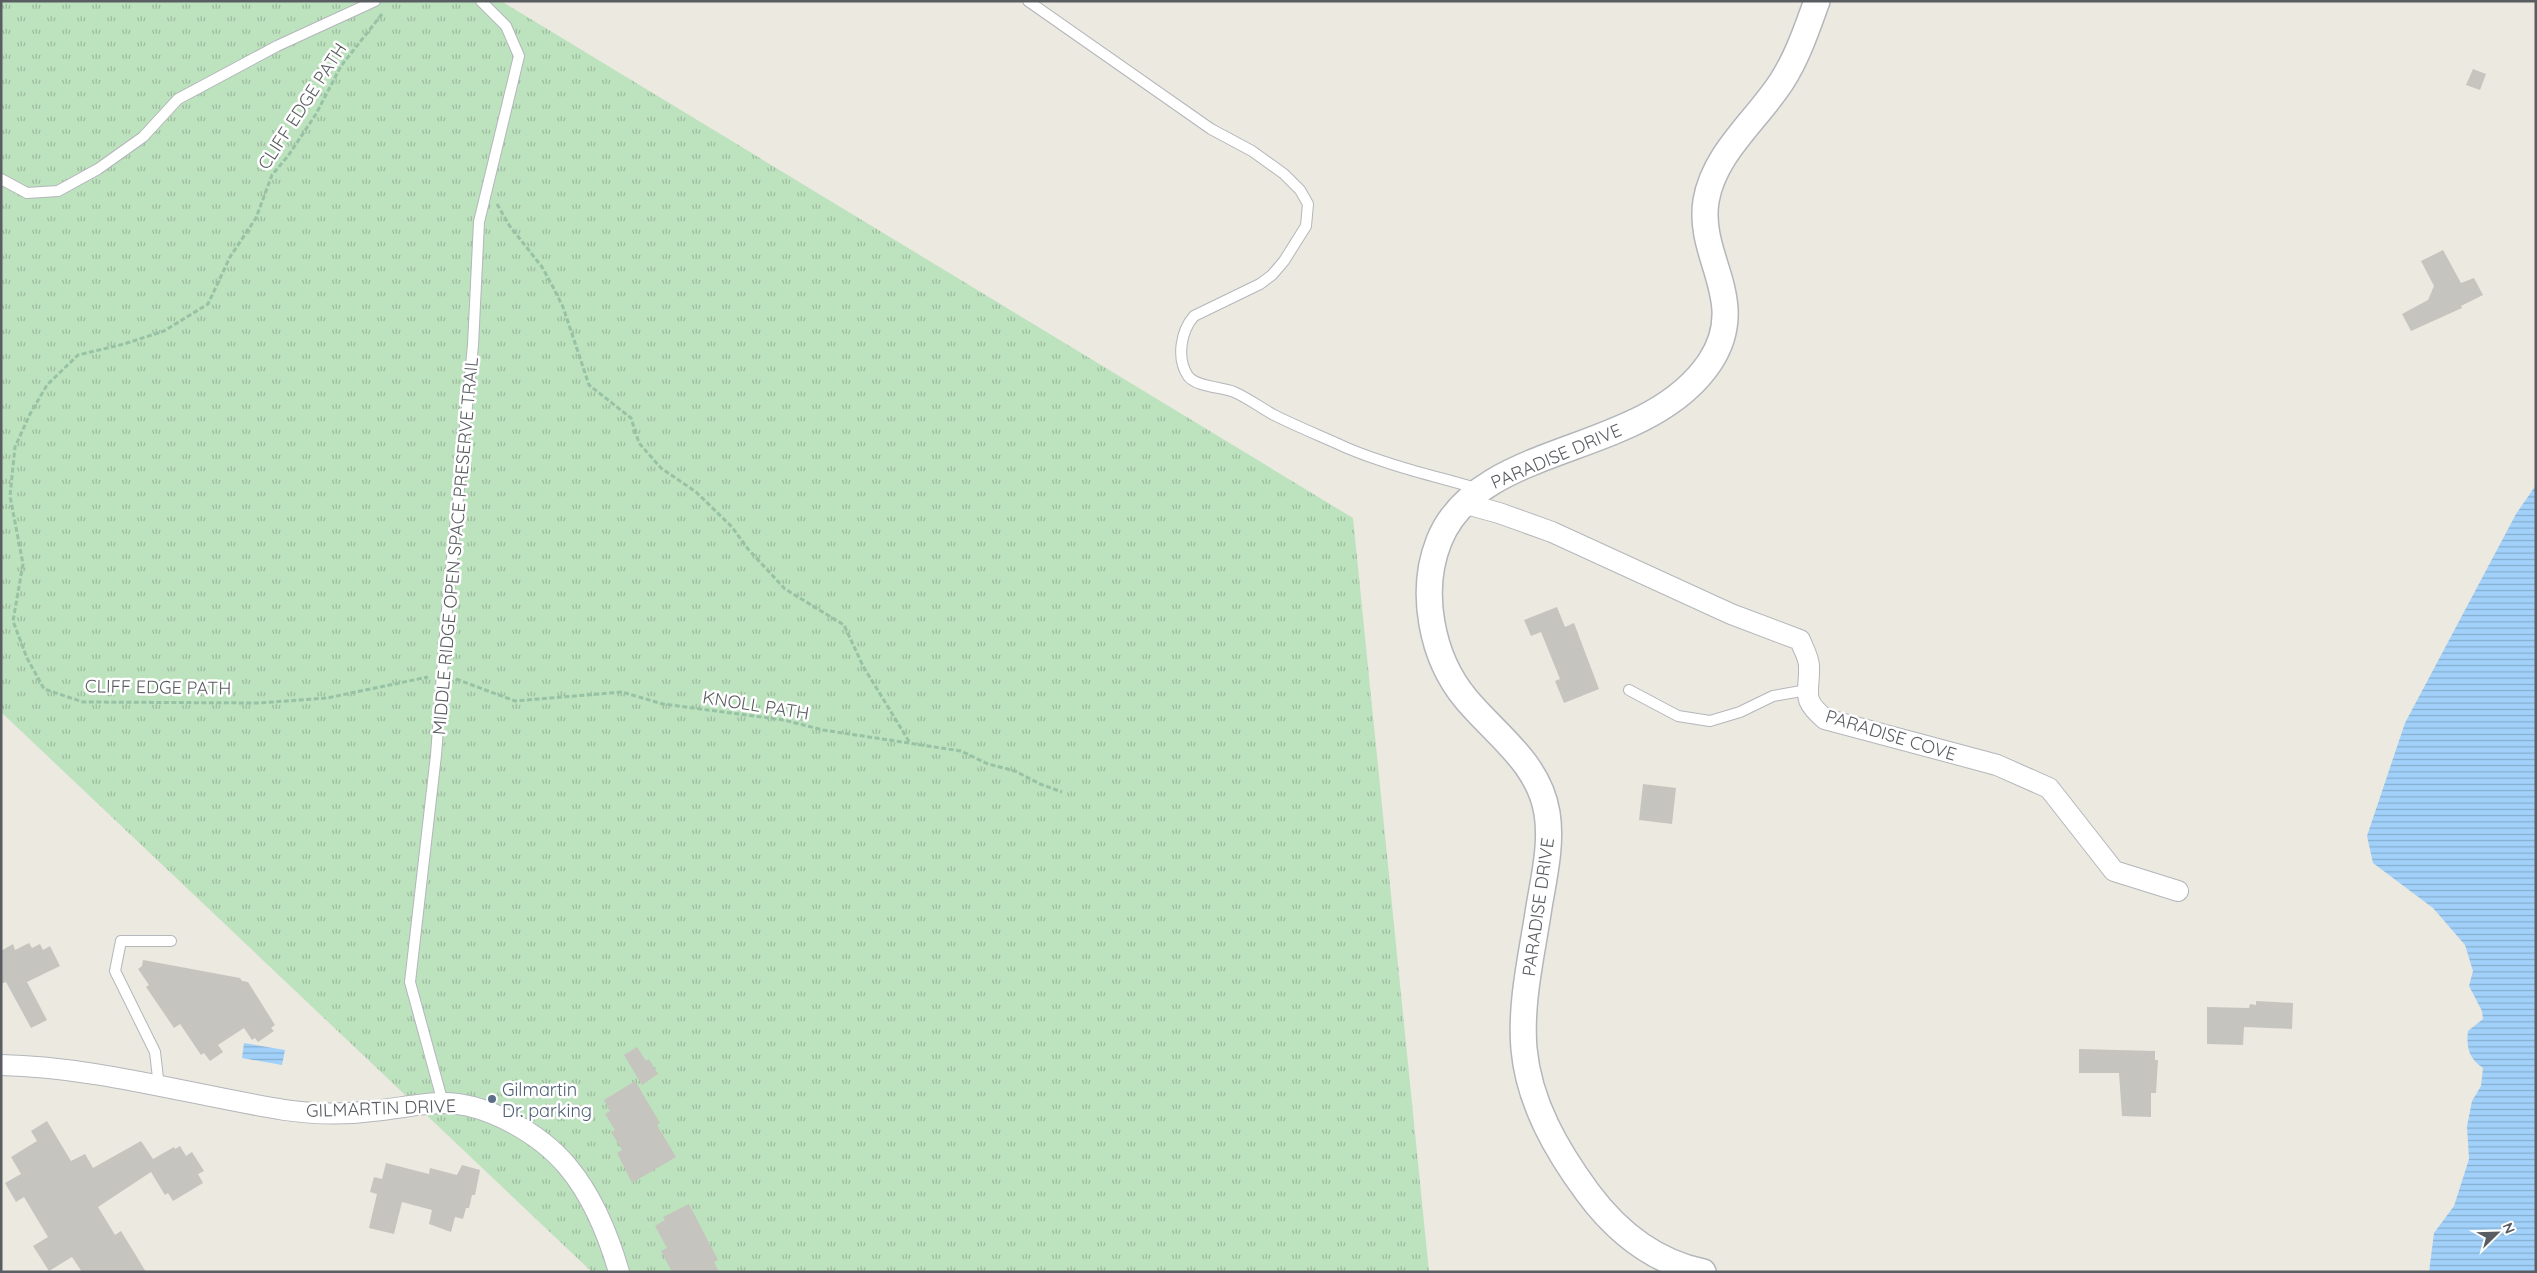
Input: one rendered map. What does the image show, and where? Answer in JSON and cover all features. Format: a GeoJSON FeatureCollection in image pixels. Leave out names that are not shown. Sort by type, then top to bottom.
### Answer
{"type":"FeatureCollection","features":[{"type":"Feature","properties":{"kind":"street","name":"PARADISE DRIVE"},"geometry":{"type":"LineString","coordinates":[[1703,1272],[1667,1261],[1648,1251],[1613,1223],[1596,1204],[1565,1160],[1552,1137],[1533,1094],[1524,1050],[1523,1026],[1527,984],[1548,852],[1547,813],[1541,789],[1530,767],[1464,697],[1448,671],[1438,646],[1429,599],[1429,578],[1440,536],[1471,496],[1522,467],[1616,432],[1646,417],[1678,396],[1710,362],[1719,345],[1725,324],[1726,303],[1706,225],[1706,202],[1713,175],[1728,150],[1782,81],[1793,62],[1817,1]]}},
{"type":"Feature","properties":{"kind":"street","name":"PARADISE COVE"},"geometry":{"type":"LineString","coordinates":[[1471,496],[1499,513],[1552,532],[1732,614],[1800,640],[1809,665],[1807,690],[1812,708],[1825,719],[1997,765],[2049,788],[2114,871],[2178,891]]}},
{"type":"Feature","properties":{"kind":"street","name":"GILMARTIN DRIVE"},"geometry":{"type":"LineString","coordinates":[[1,1065],[73,1071],[307,1113],[357,1113],[443,1103],[481,1109],[505,1119],[528,1133],[568,1166],[591,1200],[605,1230],[619,1272]]}},
{"type":"Feature","properties":{"kind":"lane"},"geometry":{"type":"LineString","coordinates":[[1,179],[27,192],[58,191],[98,169],[142,137],[178,99],[277,46],[375,1]]}},
{"type":"Feature","properties":{"kind":"lane","name":"MIDDLE RIDGE OPEN SPACE PRESERVE TRAIL"},"geometry":{"type":"LineString","coordinates":[[443,1103],[410,982],[436,755],[473,345],[479,222],[519,56],[506,26],[481,1]]}},
{"type":"Feature","properties":{"kind":"lane"},"geometry":{"type":"LineString","coordinates":[[1028,1],[1211,129],[1252,151],[1284,174],[1300,190],[1308,204],[1306,226],[1284,261],[1272,275],[1254,287],[1194,316],[1186,324],[1181,350],[1184,366],[1189,377],[1195,382],[1236,393],[1274,415],[1349,448],[1471,496]]}},
{"type":"Feature","properties":{"kind":"lane"},"geometry":{"type":"LineString","coordinates":[[1629,690],[1678,716],[1710,721],[1740,712],[1773,696],[1807,690]]}},
{"type":"Feature","properties":{"kind":"lane"},"geometry":{"type":"LineString","coordinates":[[159,1087],[155,1052],[115,970],[121,941],[171,941]]}},
{"type":"Feature","properties":{"kind":"path","name":"CLIFF EDGE PATH"},"geometry":{"type":"LineString","coordinates":[[387,8],[341,66],[316,114],[288,156],[272,175],[256,218],[230,257],[208,304],[164,331],[124,344],[78,355],[47,385],[30,414],[15,446],[10,496],[23,564],[13,621],[27,658],[44,689],[83,702],[259,703],[327,698],[442,674]]}},
{"type":"Feature","properties":{"kind":"path"},"geometry":{"type":"LineString","coordinates":[[487,187],[509,225],[542,267],[553,286],[563,307],[589,385],[631,418],[640,443],[661,468],[696,492],[732,527],[748,549],[786,589],[844,625],[863,666],[910,743]]}},
{"type":"Feature","properties":{"kind":"path","name":"KNOLL PATH"},"geometry":{"type":"LineString","coordinates":[[442,674],[515,701],[622,692],[663,704],[784,720],[823,730],[961,751],[988,764],[1015,771],[1040,784],[1062,792]]}},
{"type":"Feature","properties":{"kind":"green space"},"geometry":{"type":"Polygon","coordinates":[[[1,1],[501,1],[1353,518],[1429,1272],[592,1272],[1,712],[1,1]]]}},
{"type":"Feature","properties":{"kind":"water"},"geometry":{"type":"Polygon","coordinates":[[[2536,485],[2536,1272],[2429,1272],[2434,1233],[2454,1206],[2469,1159],[2467,1126],[2472,1101],[2481,1086],[2483,1068],[2472,1057],[2468,1042],[2468,1031],[2483,1019],[2482,1011],[2469,986],[2473,971],[2465,945],[2433,908],[2373,863],[2367,836],[2405,723],[2516,514],[2536,485]]]}},
{"type":"Feature","properties":{"kind":"water"},"geometry":{"type":"Polygon","coordinates":[[[244,1043],[285,1050],[282,1065],[242,1058],[244,1043]]]}},
{"type":"Feature","properties":{"kind":"building"},"geometry":{"type":"Polygon","coordinates":[[[2473,69],[2486,74],[2480,90],[2466,85],[2473,69]]]}},
{"type":"Feature","properties":{"kind":"building"},"geometry":{"type":"Polygon","coordinates":[[[2443,250],[2461,283],[2474,278],[2483,295],[2461,306],[2462,308],[2411,331],[2402,314],[2428,300],[2434,286],[2421,261],[2443,250]]]}},
{"type":"Feature","properties":{"kind":"building"},"geometry":{"type":"Polygon","coordinates":[[[1557,607],[1565,627],[1574,623],[1599,689],[1564,703],[1555,681],[1560,679],[1541,632],[1531,636],[1524,620],[1557,607]]]}},
{"type":"Feature","properties":{"kind":"building"},"geometry":{"type":"Polygon","coordinates":[[[1643,784],[1676,788],[1672,824],[1639,820],[1643,784]]]}},
{"type":"Feature","properties":{"kind":"building"},"geometry":{"type":"Polygon","coordinates":[[[29,943],[32,948],[40,944],[43,950],[50,946],[60,966],[27,982],[47,1020],[31,1028],[6,982],[1,984],[1,951],[13,944],[15,950],[29,943]]]}},
{"type":"Feature","properties":{"kind":"building"},"geometry":{"type":"Polygon","coordinates":[[[143,960],[240,978],[242,981],[248,982],[275,1025],[271,1028],[274,1031],[258,1042],[255,1038],[252,1040],[244,1028],[218,1045],[223,1052],[210,1061],[204,1053],[201,1055],[180,1024],[174,1028],[146,987],[149,985],[138,969],[142,966],[143,960]]]}},
{"type":"Feature","properties":{"kind":"building"},"geometry":{"type":"Polygon","coordinates":[[[2256,1001],[2293,1003],[2292,1029],[2244,1027],[2243,1045],[2207,1044],[2207,1007],[2249,1008],[2250,1004],[2256,1005],[2256,1001]]]}},
{"type":"Feature","properties":{"kind":"building"},"geometry":{"type":"Polygon","coordinates":[[[637,1047],[646,1061],[649,1059],[658,1074],[642,1085],[624,1055],[637,1047]]]}},
{"type":"Feature","properties":{"kind":"building"},"geometry":{"type":"Polygon","coordinates":[[[2079,1049],[2155,1051],[2155,1060],[2158,1060],[2156,1093],[2151,1093],[2151,1117],[2122,1116],[2119,1073],[2079,1073],[2079,1049]]]}},
{"type":"Feature","properties":{"kind":"building"},"geometry":{"type":"Polygon","coordinates":[[[635,1081],[660,1123],[657,1125],[676,1157],[632,1183],[617,1153],[622,1150],[611,1132],[615,1130],[605,1114],[610,1111],[604,1100],[635,1081]]]}},
{"type":"Feature","properties":{"kind":"building"},"geometry":{"type":"Polygon","coordinates":[[[47,1121],[71,1161],[85,1154],[93,1168],[141,1141],[153,1159],[174,1147],[175,1149],[180,1146],[186,1156],[192,1152],[204,1171],[198,1174],[203,1183],[173,1201],[168,1193],[165,1195],[151,1172],[98,1207],[115,1235],[121,1231],[146,1272],[82,1272],[72,1257],[49,1271],[33,1246],[48,1237],[24,1197],[16,1202],[5,1183],[21,1174],[11,1157],[37,1141],[31,1131],[47,1121]]]}},
{"type":"Feature","properties":{"kind":"building"},"geometry":{"type":"Polygon","coordinates":[[[386,1163],[429,1174],[430,1168],[457,1175],[462,1165],[480,1170],[475,1195],[472,1195],[469,1208],[466,1208],[463,1219],[455,1217],[451,1232],[429,1224],[432,1210],[402,1202],[394,1234],[369,1228],[377,1194],[370,1192],[374,1177],[382,1179],[386,1163]]]}},
{"type":"Feature","properties":{"kind":"building"},"geometry":{"type":"Polygon","coordinates":[[[689,1204],[718,1260],[714,1262],[719,1272],[672,1272],[661,1251],[667,1248],[655,1226],[665,1220],[663,1217],[689,1204]]]}},
{"type":"Feature","properties":{"kind":"place","name":"Gilmartin Dr. parking"},"geometry":{"type":"Point","coordinates":[492,1099]}}]}
